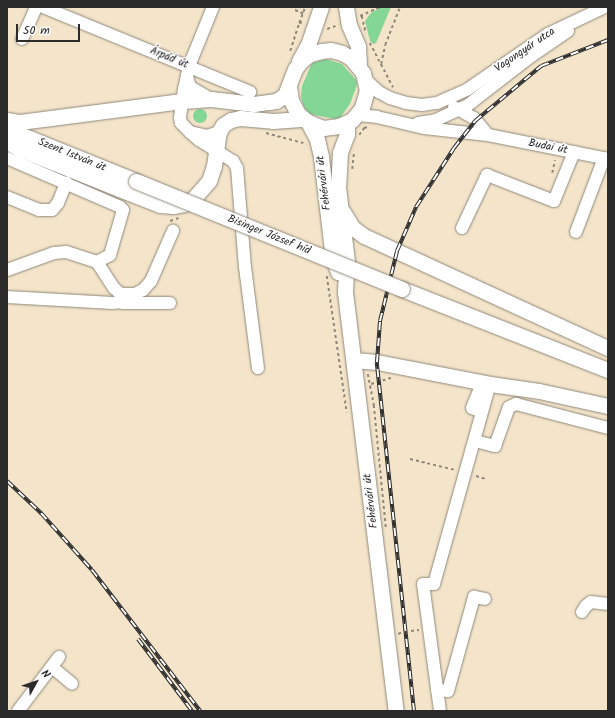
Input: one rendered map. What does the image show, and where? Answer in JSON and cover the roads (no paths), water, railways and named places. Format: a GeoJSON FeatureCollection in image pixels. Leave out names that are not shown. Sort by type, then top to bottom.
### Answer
{"type":"FeatureCollection","features":[{"type":"Feature","properties":{"kind":"main road"},"geometry":{"type":"LineString","coordinates":[[7,120],[20,122],[182,101],[211,99],[254,104],[276,101],[284,95],[295,68],[308,45],[320,7]]}},
{"type":"Feature","properties":{"kind":"main road"},"geometry":{"type":"LineString","coordinates":[[346,7],[349,26],[358,46],[359,66]]}},
{"type":"Feature","properties":{"kind":"main road"},"geometry":{"type":"LineString","coordinates":[[7,142],[20,149],[160,205],[173,206],[184,204],[203,190],[209,181],[217,150],[219,132],[223,125],[231,120],[240,118],[273,121],[306,121],[323,128],[335,127],[352,119],[366,99],[366,80],[359,66],[347,55],[332,50],[321,51],[310,54],[295,68]]}},
{"type":"Feature","properties":{"kind":"main road"},"geometry":{"type":"LineString","coordinates":[[289,85],[289,92],[294,107],[306,121]]}},
{"type":"Feature","properties":{"kind":"main road","name":"Fehérvári út"},"geometry":{"type":"LineString","coordinates":[[352,119],[340,152],[339,174],[347,261],[345,292],[396,711]]}},
{"type":"Feature","properties":{"kind":"main road","name":"Fehérvári út"},"geometry":{"type":"LineString","coordinates":[[306,121],[318,145],[333,259],[345,292]]}},
{"type":"Feature","properties":{"kind":"main road","name":"Szent István út"},"geometry":{"type":"LineString","coordinates":[[7,130],[136,181]]}},
{"type":"Feature","properties":{"kind":"main road","name":"Bisinger József híd"},"geometry":{"type":"LineString","coordinates":[[136,181],[402,289],[608,370]]}},
{"type":"Feature","properties":{"kind":"main road"},"geometry":{"type":"LineString","coordinates":[[342,210],[353,228],[364,236],[608,348]]}},
{"type":"Feature","properties":{"kind":"main road"},"geometry":{"type":"LineString","coordinates":[[354,360],[377,362],[486,383],[539,391],[608,406]]}},
{"type":"Feature","properties":{"kind":"street"},"geometry":{"type":"LineString","coordinates":[[22,39],[36,7]]}},
{"type":"Feature","properties":{"kind":"street","name":"Árpád út"},"geometry":{"type":"LineString","coordinates":[[43,7],[188,71],[250,92]]}},
{"type":"Feature","properties":{"kind":"street"},"geometry":{"type":"LineString","coordinates":[[213,7],[188,71],[182,101],[182,123],[199,140],[233,161],[237,168],[245,268],[258,368]]}},
{"type":"Feature","properties":{"kind":"street","name":"Vagongyár utca"},"geometry":{"type":"LineString","coordinates":[[437,103],[451,98],[468,89],[548,34],[603,7]]}},
{"type":"Feature","properties":{"kind":"street","name":"Vagongyár utca"},"geometry":{"type":"LineString","coordinates":[[459,110],[530,57],[603,7]]}},
{"type":"Feature","properties":{"kind":"street"},"geometry":{"type":"LineString","coordinates":[[188,71],[190,87],[197,93],[211,99]]}},
{"type":"Feature","properties":{"kind":"street"},"geometry":{"type":"LineString","coordinates":[[366,80],[379,92],[390,98],[406,103],[422,105],[446,103],[474,118],[488,135]]}},
{"type":"Feature","properties":{"kind":"street"},"geometry":{"type":"LineString","coordinates":[[465,133],[457,120],[459,110],[458,105],[460,98],[468,89]]}},
{"type":"Feature","properties":{"kind":"street"},"geometry":{"type":"LineString","coordinates":[[474,118],[476,98]]}},
{"type":"Feature","properties":{"kind":"street","name":"Budai út"},"geometry":{"type":"LineString","coordinates":[[411,125],[436,120],[459,110]]}},
{"type":"Feature","properties":{"kind":"street","name":"Budai út"},"geometry":{"type":"LineString","coordinates":[[352,119],[373,116],[424,128],[488,135],[606,158]]}},
{"type":"Feature","properties":{"kind":"street"},"geometry":{"type":"LineString","coordinates":[[190,132],[207,136],[219,132]]}},
{"type":"Feature","properties":{"kind":"street"},"geometry":{"type":"LineString","coordinates":[[462,228],[487,175],[554,201],[574,152]]}},
{"type":"Feature","properties":{"kind":"street"},"geometry":{"type":"LineString","coordinates":[[7,158],[120,207],[123,210],[110,255],[97,262]]}},
{"type":"Feature","properties":{"kind":"street"},"geometry":{"type":"LineString","coordinates":[[576,232],[606,158]]}},
{"type":"Feature","properties":{"kind":"street"},"geometry":{"type":"LineString","coordinates":[[7,197],[39,210],[52,210],[58,203],[66,184]]}},
{"type":"Feature","properties":{"kind":"street"},"geometry":{"type":"LineString","coordinates":[[113,304],[127,301],[135,294],[143,290],[151,281],[173,231]]}},
{"type":"Feature","properties":{"kind":"street"},"geometry":{"type":"LineString","coordinates":[[7,270],[54,253],[66,252],[97,262],[114,288],[121,294],[135,294]]}},
{"type":"Feature","properties":{"kind":"street"},"geometry":{"type":"LineString","coordinates":[[7,297],[113,304],[170,303]]}},
{"type":"Feature","properties":{"kind":"street"},"geometry":{"type":"LineString","coordinates":[[440,711],[423,584],[434,584],[475,441],[477,410],[486,383]]}},
{"type":"Feature","properties":{"kind":"street"},"geometry":{"type":"LineString","coordinates":[[475,441],[495,446],[509,407],[516,404],[608,428]]}},
{"type":"Feature","properties":{"kind":"street"},"geometry":{"type":"LineString","coordinates":[[437,690],[448,691],[474,597],[485,599]]}},
{"type":"Feature","properties":{"kind":"street"},"geometry":{"type":"LineString","coordinates":[[582,612],[591,602],[608,604]]}},
{"type":"Feature","properties":{"kind":"street"},"geometry":{"type":"LineString","coordinates":[[22,710],[56,662],[72,684]]}},
{"type":"Feature","properties":{"kind":"railway"},"geometry":{"type":"LineString","coordinates":[[414,711],[377,362],[380,321],[397,251],[416,207],[454,148],[475,121],[541,66],[608,40]]}},
{"type":"Feature","properties":{"kind":"railway"},"geometry":{"type":"LineString","coordinates":[[7,481],[41,513],[92,570],[200,711]]}},
{"type":"Feature","properties":{"kind":"railway"},"geometry":{"type":"LineString","coordinates":[[138,639],[192,711]]}}]}
